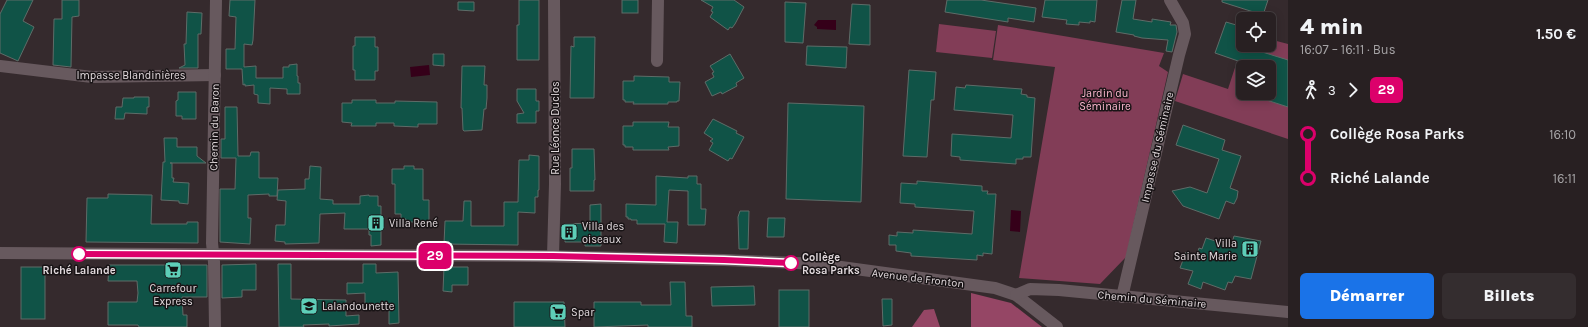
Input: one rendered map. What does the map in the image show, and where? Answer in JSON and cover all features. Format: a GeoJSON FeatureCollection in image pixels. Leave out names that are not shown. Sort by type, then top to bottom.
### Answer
{"type":"FeatureCollection","features":[{"type":"Feature","properties":{"kind":"street","name":"Chemin du Baron"},"geometry":{"type":"LineString","coordinates":[[215,327],[212,226],[216,0]]}},
{"type":"Feature","properties":{"kind":"street","name":"Rue Léonce Duclos"},"geometry":{"type":"LineString","coordinates":[[553,256],[555,184],[554,0]]}},
{"type":"Feature","properties":{"kind":"street"},"geometry":{"type":"LineString","coordinates":[[657,61],[658,0]]}},
{"type":"Feature","properties":{"kind":"street","name":"Impasse du Séminaire"},"geometry":{"type":"LineString","coordinates":[[1122,297],[1178,55],[1185,34],[1184,23],[1170,0]]}},
{"type":"Feature","properties":{"kind":"street","name":"Impasse Blandinières"},"geometry":{"type":"LineString","coordinates":[[0,66],[92,77],[215,75]]}},
{"type":"Feature","properties":{"kind":"street","name":"Avenue de Fronton"},"geometry":{"type":"LineString","coordinates":[[0,253],[553,256],[819,264],[995,288],[1016,295],[1057,327]]}},
{"type":"Feature","properties":{"kind":"street","name":"Chemin du Séminaire"},"geometry":{"type":"LineString","coordinates":[[1016,295],[1030,289],[1059,290],[1288,312]]}},
{"type":"Feature","properties":{"kind":"green space"},"geometry":{"type":"Polygon","coordinates":[[[939,24],[996,31],[992,58],[936,52],[939,24]]]}},
{"type":"Feature","properties":{"kind":"green space","name":"Jardin du Séminaire"},"geometry":{"type":"Polygon","coordinates":[[[998,25],[1164,53],[1159,66],[1168,72],[1126,257],[1100,284],[1019,278],[1055,67],[993,60],[998,25]]]}},
{"type":"Feature","properties":{"kind":"green space"},"geometry":{"type":"Polygon","coordinates":[[[1276,41],[1288,44],[1288,139],[1175,101],[1183,74],[1228,89],[1236,64],[1236,100],[1276,100],[1276,60],[1237,60],[1240,52],[1276,52],[1276,41]]]}},
{"type":"Feature","properties":{"kind":"shaded area"},"geometry":{"type":"Polygon","coordinates":[[[818,20],[836,20],[836,30],[817,29],[814,25],[818,20]]]}},
{"type":"Feature","properties":{"kind":"shaded area"},"geometry":{"type":"Polygon","coordinates":[[[429,65],[430,75],[411,77],[410,67],[429,65]]]}},
{"type":"Feature","properties":{"kind":"shaded area"},"geometry":{"type":"Polygon","coordinates":[[[1011,210],[1021,211],[1020,232],[1010,231],[1011,210]]]}},
{"type":"Feature","properties":{"kind":"shaded area"},"geometry":{"type":"Polygon","coordinates":[[[971,293],[1011,303],[1042,327],[971,327],[971,293]]]}},
{"type":"Feature","properties":{"kind":"shaded area"},"geometry":{"type":"Polygon","coordinates":[[[934,309],[940,327],[912,327],[924,310],[934,309]]]}},
{"type":"Feature","properties":{"kind":"building"},"geometry":{"type":"Polygon","coordinates":[[[7,0],[33,0],[23,21],[34,27],[18,61],[0,53],[0,14],[7,0]]]}},
{"type":"Feature","properties":{"kind":"building"},"geometry":{"type":"Polygon","coordinates":[[[62,0],[79,0],[79,16],[72,17],[71,67],[53,65],[54,19],[62,19],[62,0]]]}},
{"type":"Feature","properties":{"kind":"building"},"geometry":{"type":"Polygon","coordinates":[[[230,0],[255,0],[253,40],[252,45],[244,44],[244,67],[256,66],[256,78],[283,78],[283,67],[289,67],[289,65],[297,64],[300,94],[287,94],[287,89],[270,88],[270,104],[258,103],[258,95],[254,94],[254,85],[243,85],[242,69],[226,69],[226,49],[235,49],[236,17],[229,16],[230,0]]]}},
{"type":"Feature","properties":{"kind":"building"},"geometry":{"type":"Polygon","coordinates":[[[519,0],[539,0],[539,60],[517,60],[519,0]]]}},
{"type":"Feature","properties":{"kind":"building"},"geometry":{"type":"Polygon","coordinates":[[[622,0],[638,0],[638,13],[622,13],[622,0]]]}},
{"type":"Feature","properties":{"kind":"building"},"geometry":{"type":"Polygon","coordinates":[[[701,0],[734,0],[744,7],[735,24],[728,30],[710,17],[713,12],[711,11],[713,7],[701,0]]]}},
{"type":"Feature","properties":{"kind":"building"},"geometry":{"type":"Polygon","coordinates":[[[947,0],[981,0],[1036,8],[1034,22],[1008,18],[1008,22],[945,12],[947,0]]]}},
{"type":"Feature","properties":{"kind":"building"},"geometry":{"type":"Polygon","coordinates":[[[1045,0],[1097,0],[1095,22],[1079,22],[1079,25],[1066,24],[1067,20],[1042,17],[1045,0]]]}},
{"type":"Feature","properties":{"kind":"building"},"geometry":{"type":"Polygon","coordinates":[[[1122,0],[1136,0],[1133,19],[1152,22],[1152,19],[1171,22],[1170,25],[1176,25],[1177,32],[1172,52],[1166,51],[1168,40],[1142,38],[1116,32],[1122,0]]]}},
{"type":"Feature","properties":{"kind":"building"},"geometry":{"type":"Polygon","coordinates":[[[1222,0],[1268,0],[1264,12],[1254,12],[1222,2],[1222,0]]]}},
{"type":"Feature","properties":{"kind":"building"},"geometry":{"type":"Polygon","coordinates":[[[458,2],[474,2],[474,11],[458,10],[458,2]]]}},
{"type":"Feature","properties":{"kind":"building"},"geometry":{"type":"Polygon","coordinates":[[[785,2],[806,3],[803,43],[785,42],[785,2]]]}},
{"type":"Feature","properties":{"kind":"building"},"geometry":{"type":"Polygon","coordinates":[[[852,4],[870,5],[870,45],[849,44],[852,4]]]}},
{"type":"Feature","properties":{"kind":"building"},"geometry":{"type":"Polygon","coordinates":[[[187,12],[202,13],[201,34],[198,34],[198,68],[179,68],[185,65],[184,44],[186,44],[187,12]]]}},
{"type":"Feature","properties":{"kind":"building"},"geometry":{"type":"Polygon","coordinates":[[[1226,22],[1236,25],[1236,52],[1262,52],[1288,60],[1288,107],[1266,100],[1276,100],[1276,60],[1236,60],[1215,53],[1226,22]]]}},
{"type":"Feature","properties":{"kind":"building"},"geometry":{"type":"Polygon","coordinates":[[[355,37],[375,37],[375,47],[378,47],[378,71],[375,71],[375,80],[355,80],[355,70],[353,70],[353,46],[355,46],[355,37]]]}},
{"type":"Feature","properties":{"kind":"building"},"geometry":{"type":"Polygon","coordinates":[[[574,37],[595,37],[594,98],[570,98],[571,46],[574,47],[574,37]]]}},
{"type":"Feature","properties":{"kind":"building"},"geometry":{"type":"Polygon","coordinates":[[[807,46],[847,47],[846,68],[806,65],[807,46]]]}},
{"type":"Feature","properties":{"kind":"building"},"geometry":{"type":"Polygon","coordinates":[[[433,54],[444,54],[444,66],[433,65],[433,54]]]}},
{"type":"Feature","properties":{"kind":"building"},"geometry":{"type":"Polygon","coordinates":[[[730,54],[744,78],[736,83],[737,86],[722,94],[721,92],[712,96],[705,82],[714,77],[712,73],[714,72],[710,66],[730,54]]]}},
{"type":"Feature","properties":{"kind":"building"},"geometry":{"type":"Polygon","coordinates":[[[462,66],[485,66],[484,85],[487,85],[487,98],[486,109],[484,109],[482,130],[463,130],[461,108],[462,66]]]}},
{"type":"Feature","properties":{"kind":"building"},"geometry":{"type":"Polygon","coordinates":[[[909,70],[936,72],[934,100],[931,100],[927,157],[903,156],[909,70]]]}},
{"type":"Feature","properties":{"kind":"building"},"geometry":{"type":"Polygon","coordinates":[[[634,76],[669,77],[669,82],[680,82],[679,101],[668,102],[668,104],[633,104],[634,102],[625,102],[625,100],[623,100],[623,81],[634,81],[634,76]]]}},
{"type":"Feature","properties":{"kind":"building"},"geometry":{"type":"Polygon","coordinates":[[[966,85],[1022,89],[1021,94],[1027,95],[1027,97],[1035,98],[1031,157],[1016,159],[1016,164],[960,160],[960,157],[951,156],[952,134],[1011,138],[1013,115],[954,110],[956,87],[965,88],[966,85]]]}},
{"type":"Feature","properties":{"kind":"building"},"geometry":{"type":"Polygon","coordinates":[[[517,89],[536,89],[536,101],[539,101],[539,111],[536,111],[536,123],[517,123],[517,114],[524,113],[517,101],[517,89]]]}},
{"type":"Feature","properties":{"kind":"building"},"geometry":{"type":"Polygon","coordinates":[[[178,92],[196,92],[196,119],[182,119],[182,116],[176,116],[176,101],[178,100],[178,92]]]}},
{"type":"Feature","properties":{"kind":"building"},"geometry":{"type":"Polygon","coordinates":[[[149,97],[147,114],[125,113],[124,119],[115,119],[116,107],[122,107],[123,98],[149,97]]]}},
{"type":"Feature","properties":{"kind":"building"},"geometry":{"type":"Polygon","coordinates":[[[352,100],[376,100],[376,103],[395,103],[395,101],[437,102],[437,124],[418,124],[418,127],[394,126],[394,123],[376,123],[376,126],[351,126],[352,123],[342,122],[342,103],[352,103],[352,100]]]}},
{"type":"Feature","properties":{"kind":"building"},"geometry":{"type":"Polygon","coordinates":[[[788,103],[864,106],[861,202],[786,199],[788,103]]]}},
{"type":"Feature","properties":{"kind":"building"},"geometry":{"type":"Polygon","coordinates":[[[225,107],[237,107],[238,156],[250,156],[251,152],[259,152],[259,178],[278,178],[277,196],[269,196],[269,194],[248,195],[248,218],[251,218],[250,244],[220,242],[220,189],[235,189],[236,158],[221,158],[221,139],[225,139],[225,107]]]}},
{"type":"Feature","properties":{"kind":"building"},"geometry":{"type":"Polygon","coordinates":[[[713,119],[737,131],[736,133],[744,137],[732,159],[730,158],[728,161],[709,150],[713,143],[710,141],[713,139],[704,133],[713,119]]]}},
{"type":"Feature","properties":{"kind":"building"},"geometry":{"type":"Polygon","coordinates":[[[633,122],[669,122],[668,127],[679,127],[679,146],[668,147],[669,150],[633,150],[633,147],[625,147],[625,145],[623,145],[623,126],[633,126],[633,122]]]}},
{"type":"Feature","properties":{"kind":"building"},"geometry":{"type":"Polygon","coordinates":[[[1183,125],[1225,140],[1222,150],[1241,156],[1230,188],[1238,191],[1237,198],[1234,204],[1226,201],[1219,219],[1183,206],[1172,191],[1190,187],[1207,193],[1219,159],[1176,145],[1183,125]]]}},
{"type":"Feature","properties":{"kind":"building"},"geometry":{"type":"Polygon","coordinates":[[[164,138],[177,138],[177,147],[197,147],[197,156],[206,163],[172,163],[172,178],[174,178],[173,182],[189,183],[188,204],[179,203],[179,201],[161,200],[163,162],[165,162],[164,138]]]}},
{"type":"Feature","properties":{"kind":"building"},"geometry":{"type":"Polygon","coordinates":[[[572,149],[594,149],[594,191],[570,191],[572,149]]]}},
{"type":"Feature","properties":{"kind":"building"},"geometry":{"type":"Polygon","coordinates":[[[529,155],[539,156],[539,190],[538,197],[535,197],[535,213],[518,212],[518,245],[444,244],[445,221],[463,221],[464,201],[471,201],[471,226],[504,226],[504,202],[518,202],[519,160],[529,160],[529,155]]]}},
{"type":"Feature","properties":{"kind":"building"},"geometry":{"type":"Polygon","coordinates":[[[310,166],[321,167],[320,199],[333,200],[333,204],[360,204],[360,196],[378,196],[378,206],[381,206],[381,245],[371,246],[371,235],[369,235],[369,229],[344,229],[345,213],[320,214],[319,243],[285,244],[285,242],[275,241],[276,225],[285,225],[286,201],[277,200],[278,190],[305,189],[305,179],[309,179],[310,166]]]}},
{"type":"Feature","properties":{"kind":"building"},"geometry":{"type":"Polygon","coordinates":[[[404,166],[414,166],[414,169],[423,169],[423,200],[429,200],[429,222],[406,222],[406,219],[401,219],[401,214],[395,214],[395,184],[392,184],[392,169],[404,169],[404,166]]]}},
{"type":"Feature","properties":{"kind":"building"},"geometry":{"type":"Polygon","coordinates":[[[656,176],[688,178],[688,176],[697,176],[697,184],[701,184],[701,209],[706,209],[705,225],[688,225],[688,191],[669,190],[667,222],[678,222],[677,243],[664,242],[665,224],[637,224],[637,220],[631,220],[626,217],[626,204],[656,205],[656,176]]]}},
{"type":"Feature","properties":{"kind":"building"},"geometry":{"type":"Polygon","coordinates":[[[917,181],[982,186],[982,191],[988,191],[987,194],[996,194],[992,254],[983,253],[983,256],[977,255],[977,260],[911,256],[911,253],[896,251],[896,245],[889,245],[889,235],[897,236],[897,232],[913,233],[913,230],[972,234],[974,211],[915,207],[915,204],[900,203],[901,183],[917,184],[917,181]]]}},
{"type":"Feature","properties":{"kind":"building"},"geometry":{"type":"Polygon","coordinates":[[[108,194],[152,195],[151,224],[187,224],[187,222],[198,222],[198,243],[86,242],[87,198],[108,198],[108,194]]]}},
{"type":"Feature","properties":{"kind":"building"},"geometry":{"type":"Polygon","coordinates":[[[601,204],[601,246],[585,246],[585,242],[565,242],[565,224],[590,223],[590,205],[601,204]]]}},
{"type":"Feature","properties":{"kind":"building"},"geometry":{"type":"Polygon","coordinates":[[[740,211],[749,211],[748,249],[739,249],[738,217],[740,211]]]}},
{"type":"Feature","properties":{"kind":"building"},"geometry":{"type":"Polygon","coordinates":[[[768,218],[785,218],[784,237],[767,237],[768,218]]]}},
{"type":"Feature","properties":{"kind":"building"},"geometry":{"type":"Polygon","coordinates":[[[1234,236],[1261,241],[1251,279],[1235,276],[1232,283],[1228,282],[1225,290],[1203,282],[1201,289],[1188,284],[1193,271],[1180,268],[1186,252],[1196,256],[1199,248],[1202,249],[1206,238],[1231,246],[1234,236]]]}},
{"type":"Feature","properties":{"kind":"building"},"geometry":{"type":"Polygon","coordinates":[[[256,264],[256,290],[242,290],[242,297],[222,298],[222,265],[256,264]]]}},
{"type":"Feature","properties":{"kind":"building"},"geometry":{"type":"Polygon","coordinates":[[[278,264],[291,264],[291,299],[346,300],[346,316],[359,315],[359,324],[279,327],[278,264]]]}},
{"type":"Feature","properties":{"kind":"building"},"geometry":{"type":"Polygon","coordinates":[[[363,264],[376,264],[376,273],[398,272],[399,323],[389,324],[389,304],[365,304],[365,293],[347,294],[347,283],[363,283],[363,264]]]}},
{"type":"Feature","properties":{"kind":"building"},"geometry":{"type":"Polygon","coordinates":[[[109,265],[207,265],[207,297],[182,297],[183,315],[187,315],[187,327],[139,327],[138,325],[108,325],[108,302],[137,302],[138,293],[137,281],[108,281],[109,265]]]}},
{"type":"Feature","properties":{"kind":"building"},"geometry":{"type":"Polygon","coordinates":[[[21,267],[45,267],[45,319],[21,319],[21,267]]]}},
{"type":"Feature","properties":{"kind":"building"},"geometry":{"type":"Polygon","coordinates":[[[444,267],[468,267],[468,285],[452,285],[452,292],[443,291],[444,267]]]}},
{"type":"Feature","properties":{"kind":"building"},"geometry":{"type":"Polygon","coordinates":[[[670,282],[685,282],[686,316],[692,316],[692,327],[648,327],[648,325],[594,327],[594,302],[641,302],[641,305],[671,305],[670,282]]]}},
{"type":"Feature","properties":{"kind":"building"},"geometry":{"type":"Polygon","coordinates":[[[754,286],[755,305],[712,306],[711,287],[754,286]]]}},
{"type":"Feature","properties":{"kind":"building"},"geometry":{"type":"Polygon","coordinates":[[[779,290],[809,290],[809,327],[779,327],[779,290]]]}},
{"type":"Feature","properties":{"kind":"building"},"geometry":{"type":"Polygon","coordinates":[[[882,299],[892,299],[892,325],[883,326],[882,299]]]}},
{"type":"Feature","properties":{"kind":"building"},"geometry":{"type":"Polygon","coordinates":[[[514,302],[564,302],[565,327],[514,327],[514,302]]]}},
{"type":"Feature","properties":{"kind":"bus line","name":"29"},"geometry":{"type":"LineString","coordinates":[[79,254],[203,253],[553,256],[791,263]]}},
{"type":"Feature","properties":{"kind":"place","name":"Villa René"},"geometry":{"type":"Point","coordinates":[376,223]}},
{"type":"Feature","properties":{"kind":"place","name":"Villa des oiseaux"},"geometry":{"type":"Point","coordinates":[569,232]}},
{"type":"Feature","properties":{"kind":"place","name":"Villa Sainte Marie"},"geometry":{"type":"Point","coordinates":[1250,249]}},
{"type":"Feature","properties":{"kind":"place","name":"Riché Lalande"},"geometry":{"type":"Point","coordinates":[79,254]}},
{"type":"Feature","properties":{"kind":"place","name":"Collège Rosa Parks"},"geometry":{"type":"Point","coordinates":[791,263]}},
{"type":"Feature","properties":{"kind":"place","name":"Carrefour Express"},"geometry":{"type":"Point","coordinates":[173,270]}},
{"type":"Feature","properties":{"kind":"place","name":"Lalandounette"},"geometry":{"type":"Point","coordinates":[309,306]}},
{"type":"Feature","properties":{"kind":"place","name":"Spar"},"geometry":{"type":"Point","coordinates":[558,312]}}]}
